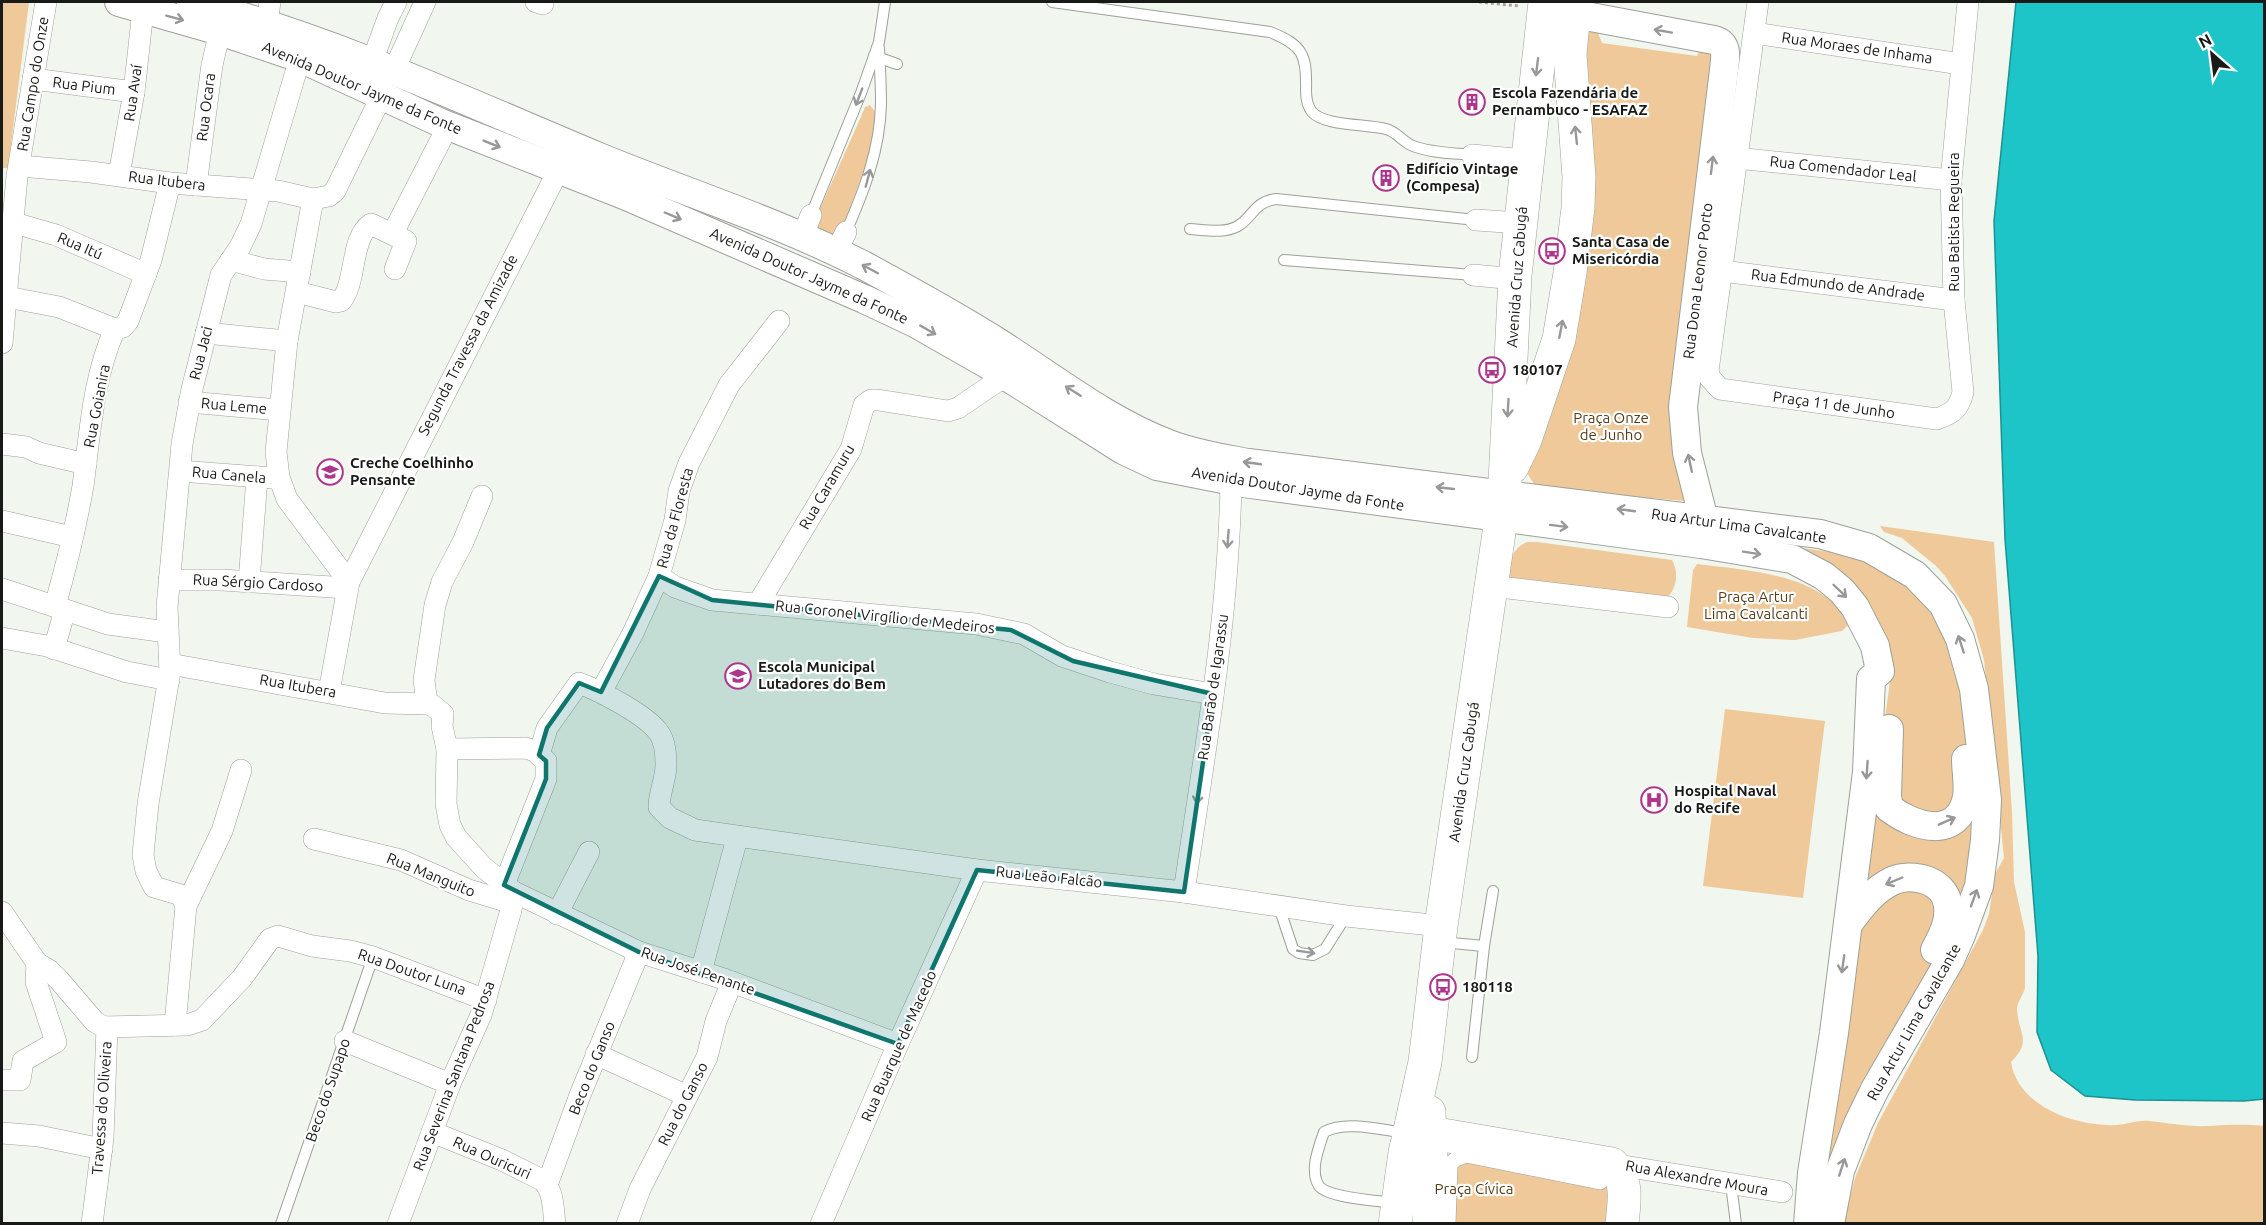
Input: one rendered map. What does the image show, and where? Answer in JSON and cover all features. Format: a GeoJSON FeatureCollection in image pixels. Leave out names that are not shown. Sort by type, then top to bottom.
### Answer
{"type":"FeatureCollection","features":[{"type":"Feature","properties":{"kind":"main road","name":"Avenida Doutor Jayme da Fonte"},"geometry":{"type":"LineString","coordinates":[[191,2],[268,12],[383,76],[439,122],[558,171],[624,195],[747,247],[915,323],[1123,450],[1157,466],[1231,480],[1503,498]]}},
{"type":"Feature","properties":{"kind":"main road","name":"Avenida Doutor Jayme da Fonte"},"geometry":{"type":"LineString","coordinates":[[131,6],[220,31],[300,58],[383,76],[602,158],[775,227],[806,227],[841,242],[1100,408],[1136,429],[1169,444],[1199,454],[1248,463],[1503,498]]}},
{"type":"Feature","properties":{"kind":"main road","name":"Rua Dona Leonor Porto"},"geometry":{"type":"LineString","coordinates":[[1559,7],[1721,42],[1725,47],[1683,407],[1688,453],[1704,519]]}},
{"type":"Feature","properties":{"kind":"main road","name":"Avenida Cruz Cabugá"},"geometry":{"type":"LineString","coordinates":[[1430,1224],[1415,1140],[1440,934],[1503,498],[1515,279],[1526,160],[1559,7]]}},
{"type":"Feature","properties":{"kind":"main road","name":"Avenida Cruz Cabugá"},"geometry":{"type":"LineString","coordinates":[[1503,498],[1559,339],[1578,208],[1579,177],[1570,54],[1559,7]]}},
{"type":"Feature","properties":{"kind":"main road"},"geometry":{"type":"LineString","coordinates":[[439,122],[437,106],[448,103],[584,160],[602,158]]}},
{"type":"Feature","properties":{"kind":"main road"},"geometry":{"type":"LineString","coordinates":[[747,247],[765,239],[775,227]]}},
{"type":"Feature","properties":{"kind":"main road","name":"Rua Artur Lima Cavalcante"},"geometry":{"type":"LineString","coordinates":[[1503,498],[1704,519],[1820,534],[1869,548],[1915,575],[1943,604],[1960,639],[1974,689],[1987,800],[1979,886],[1950,960],[1875,1089],[1858,1124],[1840,1171],[1830,1224]]}},
{"type":"Feature","properties":{"kind":"main road","name":"Rua Artur Lima Cavalcante"},"geometry":{"type":"LineString","coordinates":[[1503,498],[1701,544],[1792,559],[1824,576],[1842,591],[1855,607],[1875,646],[1880,671],[1890,681],[1887,796],[1889,808],[1916,824],[1932,827],[1950,822],[1961,813],[1967,796],[1965,709],[1974,689]]}},
{"type":"Feature","properties":{"kind":"main road"},"geometry":{"type":"LineString","coordinates":[[1808,1224],[1812,1173],[1848,924],[1867,772],[1871,680],[1880,671]]}},
{"type":"Feature","properties":{"kind":"main road"},"geometry":{"type":"LineString","coordinates":[[1848,924],[1868,899],[1883,886],[1905,877],[1920,878],[1930,882],[1945,896],[1948,906],[1947,928],[1859,1088],[1858,1124]]}},
{"type":"Feature","properties":{"kind":"main road"},"geometry":{"type":"LineString","coordinates":[[1401,1217],[1415,1140],[1622,1176],[1625,1190],[1622,1224]]}},
{"type":"Feature","properties":{"kind":"street","name":"Rua Campo do Onze"},"geometry":{"type":"LineString","coordinates":[[2,343],[7,297],[13,172],[33,79],[46,2]]}},
{"type":"Feature","properties":{"kind":"street"},"geometry":{"type":"LineString","coordinates":[[383,76],[388,18],[396,2]]}},
{"type":"Feature","properties":{"kind":"street"},"geometry":{"type":"LineString","coordinates":[[348,585],[290,505],[279,477],[276,452],[287,341],[313,199],[329,196],[335,190],[383,76],[425,2]]}},
{"type":"Feature","properties":{"kind":"street","name":"Rua Dona Leonor Porto"},"geometry":{"type":"LineString","coordinates":[[1710,378],[1708,371],[1758,2]]}},
{"type":"Feature","properties":{"kind":"street","name":"Rua Batista Regueira"},"geometry":{"type":"LineString","coordinates":[[1959,406],[1963,392],[1954,300],[1951,180],[1968,2]]}},
{"type":"Feature","properties":{"kind":"street","name":"Rua Avaí"},"geometry":{"type":"LineString","coordinates":[[119,175],[134,92],[131,6]]}},
{"type":"Feature","properties":{"kind":"street","name":"Rua Ocara"},"geometry":{"type":"LineString","coordinates":[[196,185],[212,65],[220,31]]}},
{"type":"Feature","properties":{"kind":"street","name":"Rua Moraes de Inhama"},"geometry":{"type":"LineString","coordinates":[[1754,33],[1961,64]]}},
{"type":"Feature","properties":{"kind":"street","name":"Rua Jaci"},"geometry":{"type":"LineString","coordinates":[[186,906],[181,895],[154,888],[146,871],[143,855],[148,804],[169,672],[167,632],[169,580],[182,444],[189,402],[221,275],[240,247],[251,224],[300,58]]}},
{"type":"Feature","properties":{"kind":"street","name":"Rua Pium"},"geometry":{"type":"LineString","coordinates":[[33,79],[134,92]]}},
{"type":"Feature","properties":{"kind":"street"},"geometry":{"type":"LineString","coordinates":[[393,233],[439,122]]}},
{"type":"Feature","properties":{"kind":"street"},"geometry":{"type":"LineString","coordinates":[[1472,155],[1526,160]]}},
{"type":"Feature","properties":{"kind":"street","name":"Rua Comendador Leal"},"geometry":{"type":"LineString","coordinates":[[1736,158],[1951,180]]}},
{"type":"Feature","properties":{"kind":"street","name":"Segunda Travessa da Amizade"},"geometry":{"type":"LineString","coordinates":[[329,692],[348,585],[558,171]]}},
{"type":"Feature","properties":{"kind":"street","name":"Rua Itubera"},"geometry":{"type":"LineString","coordinates":[[13,172],[119,175],[170,183],[261,190],[313,199]]}},
{"type":"Feature","properties":{"kind":"street","name":"Rua Goianira"},"geometry":{"type":"LineString","coordinates":[[54,649],[99,377],[115,329],[123,327],[128,321],[146,274],[170,183]]}},
{"type":"Feature","properties":{"kind":"street"},"geometry":{"type":"LineString","coordinates":[[1476,220],[1520,224]]}},
{"type":"Feature","properties":{"kind":"street","name":"Rua Itú"},"geometry":{"type":"LineString","coordinates":[[11,222],[56,235],[146,274]]}},
{"type":"Feature","properties":{"kind":"street"},"geometry":{"type":"LineString","coordinates":[[231,260],[264,269],[298,282],[336,302],[341,301],[346,292],[365,229],[371,224],[406,241],[395,269]]}},
{"type":"Feature","properties":{"kind":"street","name":"Rua Edmundo de Andrade"},"geometry":{"type":"LineString","coordinates":[[1722,271],[1954,300]]}},
{"type":"Feature","properties":{"kind":"street"},"geometry":{"type":"LineString","coordinates":[[1473,274],[1515,279]]}},
{"type":"Feature","properties":{"kind":"street"},"geometry":{"type":"LineString","coordinates":[[7,297],[59,307],[115,329]]}},
{"type":"Feature","properties":{"kind":"street","name":"Rua da Floresta"},"geometry":{"type":"LineString","coordinates":[[601,692],[633,633],[659,576],[675,520],[679,492],[689,463],[729,385],[779,321]]}},
{"type":"Feature","properties":{"kind":"street"},"geometry":{"type":"LineString","coordinates":[[206,333],[287,341]]}},
{"type":"Feature","properties":{"kind":"street","name":"Rua Caramuru"},"geometry":{"type":"LineString","coordinates":[[758,604],[851,449],[864,405],[872,400],[878,400],[948,411],[958,408],[1005,376]]}},
{"type":"Feature","properties":{"kind":"street","name":"Praça 11 de Junho"},"geometry":{"type":"LineString","coordinates":[[1710,378],[1720,389],[1937,419],[1951,414],[1959,406]]}},
{"type":"Feature","properties":{"kind":"street","name":"Rua Leme"},"geometry":{"type":"LineString","coordinates":[[189,402],[279,411]]}},
{"type":"Feature","properties":{"kind":"street"},"geometry":{"type":"LineString","coordinates":[[2,444],[26,447],[39,453],[86,464]]}},
{"type":"Feature","properties":{"kind":"street","name":"Rua Canela"},"geometry":{"type":"LineString","coordinates":[[180,471],[279,477]]}},
{"type":"Feature","properties":{"kind":"street"},"geometry":{"type":"LineString","coordinates":[[249,582],[257,477]]}},
{"type":"Feature","properties":{"kind":"street","name":"Rua Barão de Igarassu"},"geometry":{"type":"LineString","coordinates":[[1184,892],[1224,606],[1231,480]]}},
{"type":"Feature","properties":{"kind":"street"},"geometry":{"type":"LineString","coordinates":[[482,496],[464,542],[436,598],[424,680],[427,704],[432,705],[443,714],[442,726],[447,749],[446,804],[450,825],[456,837],[510,894]]}},
{"type":"Feature","properties":{"kind":"street"},"geometry":{"type":"LineString","coordinates":[[2,521],[72,537]]}},
{"type":"Feature","properties":{"kind":"street","name":"Rua Coronel Virgílio de Medeiros"},"geometry":{"type":"LineString","coordinates":[[659,576],[675,587],[712,600],[976,624],[1011,630],[1024,634],[1073,661],[1154,684],[1213,694]]}},
{"type":"Feature","properties":{"kind":"street","name":"Rua Sérgio Cardoso"},"geometry":{"type":"LineString","coordinates":[[169,580],[348,585]]}},
{"type":"Feature","properties":{"kind":"street"},"geometry":{"type":"LineString","coordinates":[[1491,585],[1668,607]]}},
{"type":"Feature","properties":{"kind":"street"},"geometry":{"type":"LineString","coordinates":[[2,589],[108,624],[167,632]]}},
{"type":"Feature","properties":{"kind":"street","name":"Rua Itubera"},"geometry":{"type":"LineString","coordinates":[[2,638],[54,649],[127,672],[169,672],[329,692],[385,703],[427,704]]}},
{"type":"Feature","properties":{"kind":"street"},"geometry":{"type":"LineString","coordinates":[[447,749],[530,751],[579,683],[601,692]]}},
{"type":"Feature","properties":{"kind":"street","name":"Rua Leão Falcão"},"geometry":{"type":"LineString","coordinates":[[601,692],[649,723],[660,734],[666,754],[666,767],[659,803],[662,810],[676,821],[695,830],[737,838],[977,870],[1184,892],[1346,916],[1440,934]]}},
{"type":"Feature","properties":{"kind":"street","name":"Rua Severina Santana Pedrosa"},"geometry":{"type":"LineString","coordinates":[[398,1224],[450,1084],[486,1000],[510,894],[546,779],[546,761],[530,751]]}},
{"type":"Feature","properties":{"kind":"street"},"geometry":{"type":"LineString","coordinates":[[2,912],[37,963],[59,980],[95,1022],[107,1027],[175,1025],[186,906],[222,831],[241,770]]}},
{"type":"Feature","properties":{"kind":"street"},"geometry":{"type":"LineString","coordinates":[[701,972],[737,838]]}},
{"type":"Feature","properties":{"kind":"street","name":"Rua Manguito"},"geometry":{"type":"LineString","coordinates":[[314,839],[401,860],[478,894],[510,894]]}},
{"type":"Feature","properties":{"kind":"street"},"geometry":{"type":"LineString","coordinates":[[557,914],[589,852]]}},
{"type":"Feature","properties":{"kind":"street","name":"Rua Buarque de Macedo"},"geometry":{"type":"LineString","coordinates":[[821,1224],[898,1044],[977,870]]}},
{"type":"Feature","properties":{"kind":"street","name":"Rua José Penante"},"geometry":{"type":"LineString","coordinates":[[510,894],[639,952],[732,982],[898,1044]]}},
{"type":"Feature","properties":{"kind":"street","name":"Rua Doutor Luna"},"geometry":{"type":"LineString","coordinates":[[175,1025],[198,1022],[205,1018],[230,992],[265,945],[275,937],[373,957],[486,1000]]}},
{"type":"Feature","properties":{"kind":"street","name":"Beco do Ganso"},"geometry":{"type":"LineString","coordinates":[[548,1185],[596,1054],[639,952]]}},
{"type":"Feature","properties":{"kind":"street"},"geometry":{"type":"LineString","coordinates":[[2,1080],[20,1080],[22,1062],[56,1044],[55,1035],[36,982],[37,963]]}},
{"type":"Feature","properties":{"kind":"street","name":"Rua do Ganso"},"geometry":{"type":"LineString","coordinates":[[627,1224],[640,1189],[707,1057],[716,1021],[732,982]]}},
{"type":"Feature","properties":{"kind":"street","name":"Travessa do Oliveira"},"geometry":{"type":"LineString","coordinates":[[92,1224],[102,1149],[107,1027]]}},
{"type":"Feature","properties":{"kind":"street"},"geometry":{"type":"LineString","coordinates":[[345,1041],[450,1084]]}},
{"type":"Feature","properties":{"kind":"street"},"geometry":{"type":"LineString","coordinates":[[596,1054],[687,1096]]}},
{"type":"Feature","properties":{"kind":"street","name":"Rua Ouricuri"},"geometry":{"type":"LineString","coordinates":[[432,1132],[502,1160],[548,1185],[555,1224]]}},
{"type":"Feature","properties":{"kind":"street"},"geometry":{"type":"LineString","coordinates":[[2,1133],[39,1136],[102,1149]]}},
{"type":"Feature","properties":{"kind":"street"},"geometry":{"type":"LineString","coordinates":[[1448,1224],[1450,1164],[1467,1155],[1606,1173]]}},
{"type":"Feature","properties":{"kind":"street","name":"Rua Alexandre Moura"},"geometry":{"type":"LineString","coordinates":[[1606,1173],[1731,1184],[1782,1192]]}},
{"type":"Feature","properties":{"kind":"lane"},"geometry":{"type":"LineString","coordinates":[[806,227],[876,56],[885,2]]}},
{"type":"Feature","properties":{"kind":"lane"},"geometry":{"type":"LineString","coordinates":[[1052,2],[1270,32],[1286,38],[1301,51],[1307,70],[1308,106],[1316,116],[1333,121],[1386,129],[1412,146],[1425,150],[1472,155]]}},
{"type":"Feature","properties":{"kind":"lane"},"geometry":{"type":"LineString","coordinates":[[876,56],[897,64]]}},
{"type":"Feature","properties":{"kind":"lane"},"geometry":{"type":"LineString","coordinates":[[841,242],[866,187],[876,146],[881,105],[876,56]]}},
{"type":"Feature","properties":{"kind":"lane"},"geometry":{"type":"LineString","coordinates":[[1190,229],[1232,229],[1260,204],[1276,199],[1476,220]]}},
{"type":"Feature","properties":{"kind":"lane"},"geometry":{"type":"LineString","coordinates":[[1284,260],[1473,274]]}},
{"type":"Feature","properties":{"kind":"lane"},"geometry":{"type":"LineString","coordinates":[[1472,1057],[1484,946],[1493,891]]}},
{"type":"Feature","properties":{"kind":"lane"},"geometry":{"type":"LineString","coordinates":[[1279,907],[1289,942],[1293,948],[1299,953],[1313,955],[1325,949],[1346,916]]}},
{"type":"Feature","properties":{"kind":"lane"},"geometry":{"type":"LineString","coordinates":[[1440,934],[1484,946]]}},
{"type":"Feature","properties":{"kind":"lane","name":"Beco do Supapo"},"geometry":{"type":"LineString","coordinates":[[281,1224],[373,957]]}},
{"type":"Feature","properties":{"kind":"lane"},"geometry":{"type":"LineString","coordinates":[[1401,1217],[1346,1196],[1325,1191],[1319,1186],[1315,1172],[1318,1149],[1324,1132],[1344,1126],[1415,1140]]}},
{"type":"Feature","properties":{"kind":"lane"},"geometry":{"type":"LineString","coordinates":[[1731,1184],[1736,1224]]}},
{"type":"Feature","properties":{"kind":"path"},"geometry":{"type":"LineString","coordinates":[[1479,2],[1559,7]]}},
{"type":"Feature","properties":{"kind":"highlighted area"},"geometry":{"type":"Polygon","coordinates":[[[659,576],[712,600],[1011,630],[1073,661],[1213,694],[1184,892],[977,870],[898,1044],[639,952],[504,885],[546,779],[546,761],[539,755],[547,728],[579,683],[601,692],[659,576]]]}},
{"type":"Feature","properties":{"kind":"green space"},"geometry":{"type":"Polygon","coordinates":[[[2,2],[29,2],[8,168],[2,168],[2,2]]]}},
{"type":"Feature","properties":{"kind":"green space","name":"Praça Onze de Junho"},"geometry":{"type":"Polygon","coordinates":[[[1587,33],[1598,33],[1602,43],[1697,56],[1700,49],[1714,45],[1685,501],[1547,489],[1534,484],[1527,473],[1587,33]]]}},
{"type":"Feature","properties":{"kind":"green space"},"geometry":{"type":"Polygon","coordinates":[[[870,105],[876,113],[870,154],[838,240],[811,229],[865,107],[870,105]]]}},
{"type":"Feature","properties":{"kind":"green space"},"geometry":{"type":"Polygon","coordinates":[[[1521,509],[1831,552],[1866,561],[1899,580],[1924,601],[1957,651],[1976,833],[1968,896],[1929,968],[1860,1085],[1817,1223],[1890,681],[1841,581],[1521,509]]]}},
{"type":"Feature","properties":{"kind":"green space"},"geometry":{"type":"Polygon","coordinates":[[[1880,526],[1994,542],[2012,812],[2014,882],[2025,932],[2025,988],[2017,1009],[2023,1042],[2018,1054],[2011,1062],[2016,1078],[2037,1102],[2067,1118],[2084,1122],[2101,1125],[2145,1121],[2194,1126],[2264,1126],[2264,1223],[1843,1224],[1855,1178],[1878,1123],[1983,930],[1989,914],[1995,874],[2004,858],[1984,660],[1972,618],[1936,566],[1902,538],[1884,532],[1880,526]]]}},
{"type":"Feature","properties":{"kind":"green space"},"geometry":{"type":"Polygon","coordinates":[[[1527,542],[1672,560],[1676,569],[1675,584],[1668,597],[1508,580],[1514,553],[1527,542]]]}},
{"type":"Feature","properties":{"kind":"green space","name":"Praça Artur Lima Cavalcanti"},"geometry":{"type":"Polygon","coordinates":[[[1697,564],[1759,572],[1803,584],[1822,594],[1838,608],[1848,625],[1842,631],[1795,640],[1753,638],[1687,627],[1693,570],[1697,564]]]}},
{"type":"Feature","properties":{"kind":"green space"},"geometry":{"type":"Polygon","coordinates":[[[1725,709],[1825,721],[1803,898],[1703,886],[1725,709]]]}},
{"type":"Feature","properties":{"kind":"green space","name":"Praça Cívica"},"geometry":{"type":"Polygon","coordinates":[[[1449,1161],[1608,1180],[1611,1223],[1436,1224],[1449,1161]]]}},
{"type":"Feature","properties":{"kind":"water"},"geometry":{"type":"Polygon","coordinates":[[[2016,2],[2264,2],[2264,1099],[2244,1101],[2135,1100],[2085,1096],[2051,1070],[2037,1032],[2038,956],[2005,539],[1994,221],[2016,2]]]}},
{"type":"Feature","properties":{"kind":"place","name":"Escola Fazendária de Pernambuco - ESAFAZ"},"geometry":{"type":"Point","coordinates":[1472,102]}},
{"type":"Feature","properties":{"kind":"place","name":"Edifício Vintage (Compesa)"},"geometry":{"type":"Point","coordinates":[1386,178]}},
{"type":"Feature","properties":{"kind":"place","name":"Santa Casa de Misericórdia"},"geometry":{"type":"Point","coordinates":[1552,251]}},
{"type":"Feature","properties":{"kind":"place","name":"180107"},"geometry":{"type":"Point","coordinates":[1492,370]}},
{"type":"Feature","properties":{"kind":"place","name":"Creche Coelhinho Pensante"},"geometry":{"type":"Point","coordinates":[330,472]}},
{"type":"Feature","properties":{"kind":"place","name":"Escola Municipal Lutadores do Bem"},"geometry":{"type":"Point","coordinates":[738,676]}},
{"type":"Feature","properties":{"kind":"place","name":"Hospital Naval do Recife"},"geometry":{"type":"Point","coordinates":[1654,800]}},
{"type":"Feature","properties":{"kind":"place","name":"180118"},"geometry":{"type":"Point","coordinates":[1443,987]}}]}
